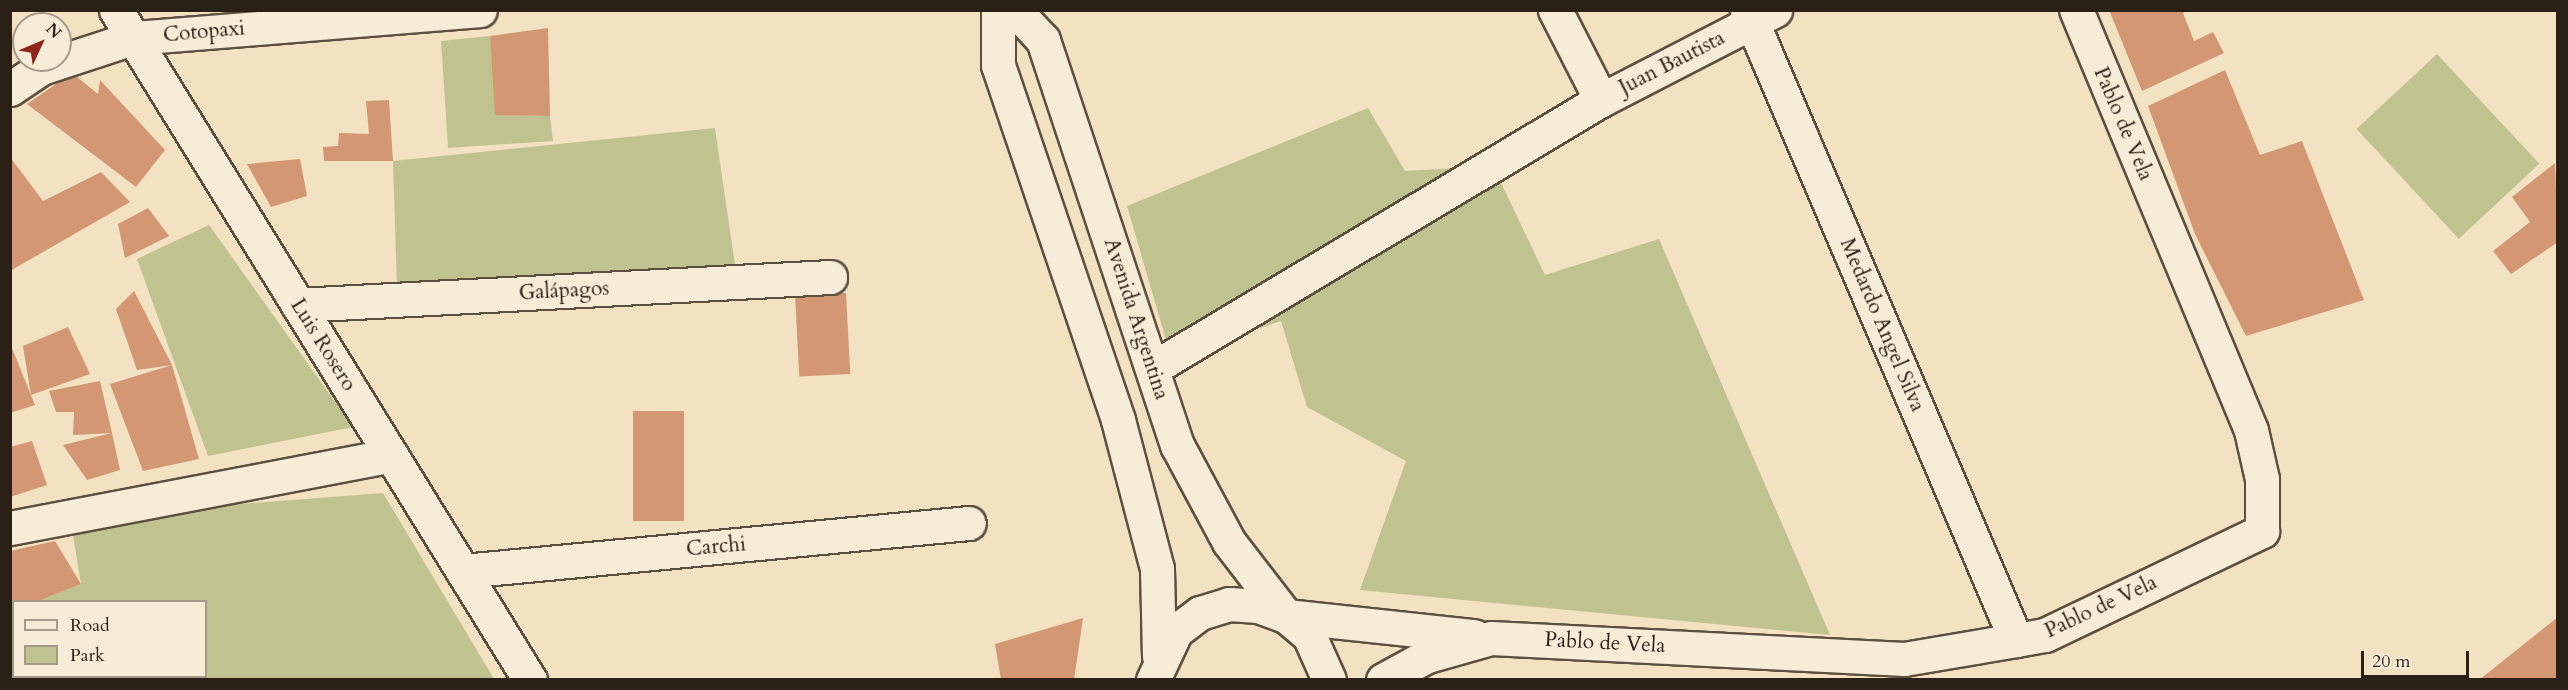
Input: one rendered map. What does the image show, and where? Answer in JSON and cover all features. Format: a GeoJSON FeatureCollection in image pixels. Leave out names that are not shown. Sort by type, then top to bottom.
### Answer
{"type":"FeatureCollection","features":[{"type":"Feature","properties":{"kind":"street","name":"Luis Rosero"},"geometry":{"type":"LineString","coordinates":[[116,10],[530,680]]}},
{"type":"Feature","properties":{"kind":"street","name":"Cotopaxi"},"geometry":{"type":"LineString","coordinates":[[10,89],[41,68],[133,38],[480,10]]}},
{"type":"Feature","properties":{"kind":"street"},"geometry":{"type":"LineString","coordinates":[[998,10],[998,64],[1118,420],[1157,569],[1152,672]]}},
{"type":"Feature","properties":{"kind":"street","name":"Avenida Argentina"},"geometry":{"type":"LineString","coordinates":[[1015,10],[1043,40],[1177,445],[1229,542],[1286,616]]}},
{"type":"Feature","properties":{"kind":"street"},"geometry":{"type":"LineString","coordinates":[[1556,10],[1600,100]]}},
{"type":"Feature","properties":{"kind":"street","name":"Pablo de Vela"},"geometry":{"type":"LineString","coordinates":[[1383,680],[1427,656],[1491,638],[1904,659],[2045,635],[2262,531],[2262,479],[2251,430],[2076,10]]}},
{"type":"Feature","properties":{"kind":"street","name":"Juan Bautista"},"geometry":{"type":"LineString","coordinates":[[1153,368],[1600,100],[1758,14]]}},
{"type":"Feature","properties":{"kind":"street","name":"Medardo Angel Silva"},"geometry":{"type":"LineString","coordinates":[[1758,14],[2016,640]]}},
{"type":"Feature","properties":{"kind":"street","name":"Galápagos"},"geometry":{"type":"LineString","coordinates":[[298,305],[830,277]]}},
{"type":"Feature","properties":{"kind":"street"},"geometry":{"type":"LineString","coordinates":[[10,528],[391,455]]}},
{"type":"Feature","properties":{"kind":"street","name":"Carchi"},"geometry":{"type":"LineString","coordinates":[[463,571],[969,523]]}},
{"type":"Feature","properties":{"kind":"street"},"geometry":{"type":"LineString","coordinates":[[1152,672],[1176,631],[1209,610],[1258,606],[1286,616],[1491,638]]}},
{"type":"Feature","properties":{"kind":"street"},"geometry":{"type":"LineString","coordinates":[[1286,616],[1309,635],[1329,680]]}},
{"type":"Feature","properties":{"kind":"green space"},"geometry":{"type":"Polygon","coordinates":[[[490,36],[496,115],[550,116],[553,141],[448,148],[441,41],[490,36]]]}},
{"type":"Feature","properties":{"kind":"green space"},"geometry":{"type":"Polygon","coordinates":[[[2437,54],[2539,164],[2459,239],[2357,129],[2437,54]]]}},
{"type":"Feature","properties":{"kind":"green space"},"geometry":{"type":"Polygon","coordinates":[[[1368,108],[1405,171],[1493,166],[1545,275],[1659,239],[1830,635],[1360,590],[1406,461],[1307,407],[1281,321],[1171,357],[1127,206],[1368,108]]]}},
{"type":"Feature","properties":{"kind":"green space"},"geometry":{"type":"Polygon","coordinates":[[[715,128],[736,272],[397,288],[393,161],[715,128]]]}},
{"type":"Feature","properties":{"kind":"green space"},"geometry":{"type":"Polygon","coordinates":[[[209,225],[353,427],[208,456],[137,259],[209,225]]]}},
{"type":"Feature","properties":{"kind":"green space"},"geometry":{"type":"Polygon","coordinates":[[[383,493],[494,679],[11,679],[12,644],[12,678],[207,678],[207,600],[38,600],[81,584],[70,517],[383,493]]]}},
{"type":"Feature","properties":{"kind":"building"},"geometry":{"type":"Polygon","coordinates":[[[2109,10],[2189,10],[2183,13],[2194,41],[2213,32],[2224,53],[2142,91],[2109,10]]]}},
{"type":"Feature","properties":{"kind":"building"},"geometry":{"type":"Polygon","coordinates":[[[548,28],[550,116],[495,115],[490,36],[548,28]]]}},
{"type":"Feature","properties":{"kind":"building"},"geometry":{"type":"Polygon","coordinates":[[[2225,70],[2260,155],[2302,141],[2364,300],[2246,336],[2195,234],[2148,106],[2225,70]]]}},
{"type":"Feature","properties":{"kind":"building"},"geometry":{"type":"Polygon","coordinates":[[[72,73],[98,94],[100,80],[165,150],[136,187],[27,104],[72,73]]]}},
{"type":"Feature","properties":{"kind":"building"},"geometry":{"type":"Polygon","coordinates":[[[389,100],[393,161],[324,161],[323,147],[338,146],[339,133],[369,134],[366,101],[389,100]]]}},
{"type":"Feature","properties":{"kind":"building"},"geometry":{"type":"Polygon","coordinates":[[[10,157],[43,201],[101,172],[130,202],[10,271],[10,157]]]}},
{"type":"Feature","properties":{"kind":"building"},"geometry":{"type":"Polygon","coordinates":[[[300,159],[307,196],[271,207],[247,164],[300,159]]]}},
{"type":"Feature","properties":{"kind":"building"},"geometry":{"type":"Polygon","coordinates":[[[2555,163],[2558,242],[2511,274],[2493,251],[2530,222],[2512,197],[2555,163]]]}},
{"type":"Feature","properties":{"kind":"building"},"geometry":{"type":"Polygon","coordinates":[[[148,208],[169,236],[125,258],[118,224],[148,208]]]}},
{"type":"Feature","properties":{"kind":"building"},"geometry":{"type":"Polygon","coordinates":[[[134,291],[172,365],[137,370],[116,309],[134,291]]]}},
{"type":"Feature","properties":{"kind":"building"},"geometry":{"type":"Polygon","coordinates":[[[846,293],[850,374],[799,377],[795,296],[846,293]]]}},
{"type":"Feature","properties":{"kind":"building"},"geometry":{"type":"Polygon","coordinates":[[[68,327],[90,374],[31,395],[23,346],[68,327]]]}},
{"type":"Feature","properties":{"kind":"building"},"geometry":{"type":"Polygon","coordinates":[[[10,343],[35,405],[10,413],[10,343]]]}},
{"type":"Feature","properties":{"kind":"building"},"geometry":{"type":"Polygon","coordinates":[[[172,365],[199,459],[143,471],[110,384],[172,365]]]}},
{"type":"Feature","properties":{"kind":"building"},"geometry":{"type":"Polygon","coordinates":[[[100,381],[112,433],[73,435],[74,412],[56,412],[49,391],[100,381]]]}},
{"type":"Feature","properties":{"kind":"building"},"geometry":{"type":"Polygon","coordinates":[[[633,411],[684,411],[684,521],[633,521],[633,411]]]}},
{"type":"Feature","properties":{"kind":"building"},"geometry":{"type":"Polygon","coordinates":[[[112,433],[120,470],[87,480],[63,445],[112,433]]]}},
{"type":"Feature","properties":{"kind":"building"},"geometry":{"type":"Polygon","coordinates":[[[32,441],[47,485],[10,497],[10,447],[32,441]]]}},
{"type":"Feature","properties":{"kind":"building"},"geometry":{"type":"Polygon","coordinates":[[[55,541],[81,584],[40,600],[12,600],[10,611],[10,551],[55,541]]]}},
{"type":"Feature","properties":{"kind":"building"},"geometry":{"type":"Polygon","coordinates":[[[2558,617],[2558,680],[2479,680],[2558,617]]]}},
{"type":"Feature","properties":{"kind":"building"},"geometry":{"type":"Polygon","coordinates":[[[1083,618],[1074,680],[1001,680],[995,644],[1083,618]]]}}]}
